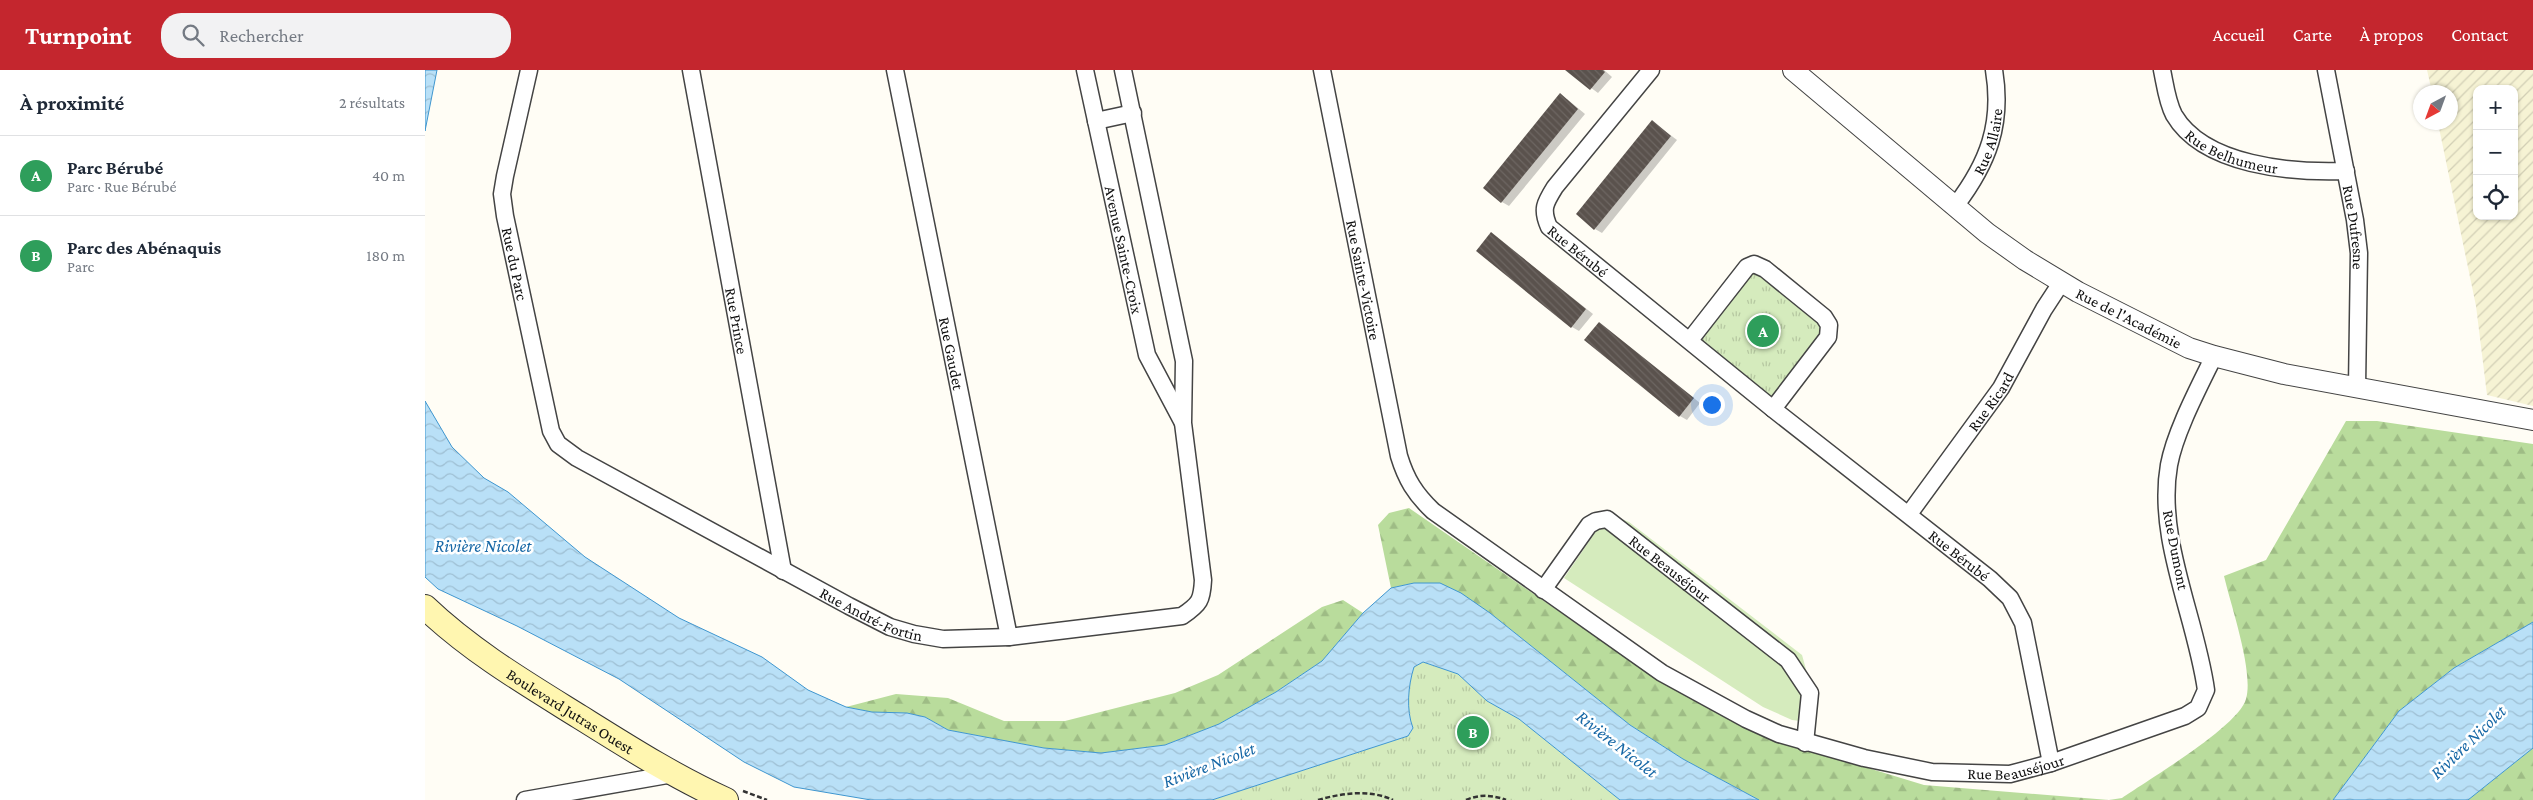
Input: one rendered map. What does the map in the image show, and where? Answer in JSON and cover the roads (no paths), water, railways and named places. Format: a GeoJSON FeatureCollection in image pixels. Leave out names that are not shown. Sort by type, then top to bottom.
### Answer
{"type":"FeatureCollection","features":[{"type":"Feature","properties":{"kind":"main road","name":"Boulevard Jutras Ouest"},"geometry":{"type":"LineString","coordinates":[[425,607],[479,651],[532,688],[673,774],[726,800]]}},
{"type":"Feature","properties":{"kind":"street","name":"Rue du Parc"},"geometry":{"type":"LineString","coordinates":[[529,70],[502,194],[505,216],[551,430],[558,444],[568,452]]}},
{"type":"Feature","properties":{"kind":"street","name":"Rue Prince"},"geometry":{"type":"LineString","coordinates":[[691,70],[783,571]]}},
{"type":"Feature","properties":{"kind":"street","name":"Rue Gaudet"},"geometry":{"type":"LineString","coordinates":[[895,70],[1009,637]]}},
{"type":"Feature","properties":{"kind":"street","name":"Avenue Sainte-Croix"},"geometry":{"type":"LineString","coordinates":[[1085,70],[1147,354],[1183,423]]}},
{"type":"Feature","properties":{"kind":"street","name":"Avenue Sainte-Croix"},"geometry":{"type":"LineString","coordinates":[[1123,70],[1184,361],[1183,423],[1203,580],[1203,597]]}},
{"type":"Feature","properties":{"kind":"street","name":"Rue Sainte-Victoire"},"geometry":{"type":"LineString","coordinates":[[1322,70],[1399,456],[1411,487]]}},
{"type":"Feature","properties":{"kind":"street","name":"Rue Bérubé"},"geometry":{"type":"LineString","coordinates":[[1651,70],[1555,187],[1546,202],[1544,215],[1549,227],[1691,340],[1773,409],[1990,579],[2010,598],[2023,623],[2051,763]]}},
{"type":"Feature","properties":{"kind":"street","name":"Rue de l'Académie"},"geometry":{"type":"LineString","coordinates":[[1793,70],[1987,233],[2061,283],[2189,348],[2214,356],[2357,388],[2533,420]]}},
{"type":"Feature","properties":{"kind":"street","name":"Rue Allaire"},"geometry":{"type":"LineString","coordinates":[[1956,205],[1984,163],[1989,147],[1996,122],[1994,70]]}},
{"type":"Feature","properties":{"kind":"street","name":"Rue Belhumeur"},"geometry":{"type":"LineString","coordinates":[[2163,70],[2173,113],[2193,138],[2207,147],[2273,167],[2322,172],[2346,171]]}},
{"type":"Feature","properties":{"kind":"street","name":"Rue Dufresne"},"geometry":{"type":"LineString","coordinates":[[2326,70],[2346,171],[2359,253],[2357,388]]}},
{"type":"Feature","properties":{"kind":"street"},"geometry":{"type":"LineString","coordinates":[[1096,122],[1133,113]]}},
{"type":"Feature","properties":{"kind":"street"},"geometry":{"type":"LineString","coordinates":[[1691,340],[1747,267],[1754,264],[1765,270],[1824,317],[1829,325],[1828,337],[1773,409]]}},
{"type":"Feature","properties":{"kind":"street","name":"Rue Ricard"},"geometry":{"type":"LineString","coordinates":[[1909,514],[2001,388],[2044,309],[2061,283]]}},
{"type":"Feature","properties":{"kind":"street","name":"Rue Dumont"},"geometry":{"type":"LineString","coordinates":[[2206,690],[2171,542],[2167,513],[2167,485],[2169,464],[2177,440],[2214,356]]}},
{"type":"Feature","properties":{"kind":"street","name":"Rue André-Fortin"},"geometry":{"type":"LineString","coordinates":[[568,452],[783,571],[890,627],[914,634],[943,639],[1009,637],[1183,616],[1195,608],[1203,597]]}},
{"type":"Feature","properties":{"kind":"street","name":"Rue Beauséjour"},"geometry":{"type":"LineString","coordinates":[[1411,487],[1433,511],[1661,673],[1746,720],[1805,743],[1932,772],[2009,774],[2051,763],[2185,716],[2198,708],[2206,690]]}},
{"type":"Feature","properties":{"kind":"street","name":"Rue Beauséjour"},"geometry":{"type":"LineString","coordinates":[[1543,590],[1589,525],[1596,521],[1607,519],[1788,660],[1809,693],[1805,743]]}},
{"type":"Feature","properties":{"kind":"street"},"geometry":{"type":"LineString","coordinates":[[525,800],[673,774]]}},
{"type":"Feature","properties":{"kind":"water"},"geometry":{"type":"Polygon","coordinates":[[[425,70],[437,70],[425,131],[425,70]]]}},
{"type":"Feature","properties":{"kind":"water","name":"Rivière Nicolet"},"geometry":{"type":"Polygon","coordinates":[[[425,401],[452,447],[484,478],[508,492],[585,557],[679,618],[762,657],[808,690],[846,707],[872,712],[907,713],[925,717],[948,730],[1044,748],[1101,753],[1165,745],[1219,724],[1276,692],[1322,661],[1363,613],[1391,588],[1414,583],[1440,583],[1461,593],[1490,613],[1630,725],[1683,759],[1759,800],[1620,800],[1519,719],[1487,701],[1458,674],[1423,662],[1414,667],[1410,682],[1409,714],[1413,728],[1408,736],[1212,800],[871,800],[794,787],[744,762],[619,679],[517,626],[438,589],[425,577],[425,401]]]}},
{"type":"Feature","properties":{"kind":"water","name":"Rivière Nicolet"},"geometry":{"type":"Polygon","coordinates":[[[2533,622],[2533,748],[2468,800],[2333,800],[2399,711],[2454,668],[2533,622]]]}},
{"type":"Feature","properties":{"kind":"place","name":"Parc Bérubé"},"geometry":{"type":"Point","coordinates":[1763,331]}},
{"type":"Feature","properties":{"kind":"place","name":"Parc des Abénaquis"},"geometry":{"type":"Point","coordinates":[1473,732]}}]}
